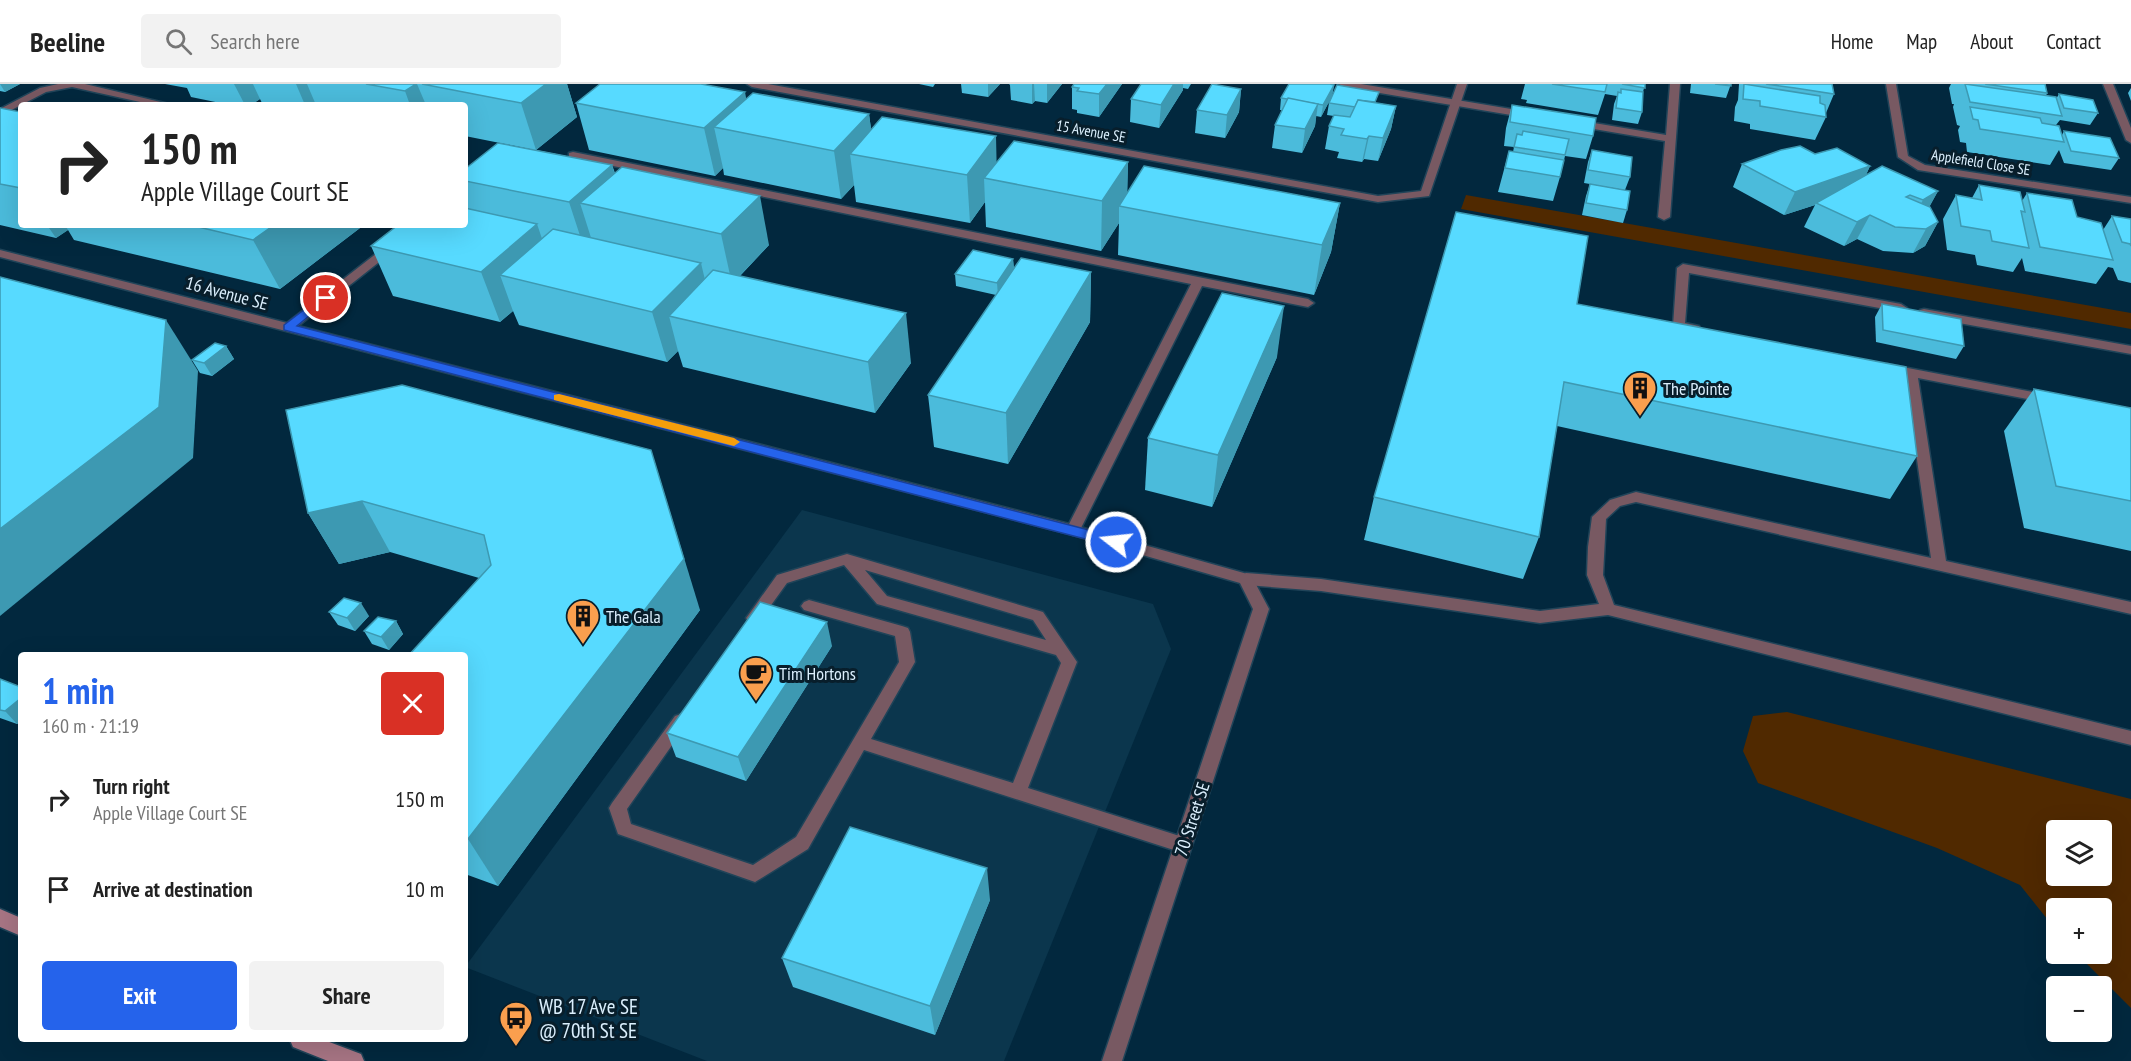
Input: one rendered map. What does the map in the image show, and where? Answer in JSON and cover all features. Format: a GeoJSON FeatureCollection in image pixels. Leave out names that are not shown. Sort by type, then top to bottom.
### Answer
{"type":"FeatureCollection","features":[{"type":"Feature","properties":{"kind":"main road"},"geometry":{"type":"LineString","coordinates":[[0,918],[18,926]]}},
{"type":"Feature","properties":{"kind":"main road"},"geometry":{"type":"LineString","coordinates":[[305,1042],[354,1061]]}},
{"type":"Feature","properties":{"kind":"street"},"geometry":{"type":"LineString","coordinates":[[21,102],[43,90],[72,84],[154,102]]}},
{"type":"Feature","properties":{"kind":"street","name":"15 Avenue SE"},"geometry":{"type":"LineString","coordinates":[[752,84],[1378,199],[1425,194],[1456,102]]}},
{"type":"Feature","properties":{"kind":"street"},"geometry":{"type":"LineString","coordinates":[[1344,84],[1535,116]]}},
{"type":"Feature","properties":{"kind":"street"},"geometry":{"type":"LineString","coordinates":[[1456,102],[1462,84]]}},
{"type":"Feature","properties":{"kind":"street"},"geometry":{"type":"LineString","coordinates":[[1664,217],[1675,84]]}},
{"type":"Feature","properties":{"kind":"street","name":"Applefield Close SE"},"geometry":{"type":"LineString","coordinates":[[1891,84],[1903,157],[1922,168],[2131,200]]}},
{"type":"Feature","properties":{"kind":"street"},"geometry":{"type":"LineString","coordinates":[[2108,84],[2131,141]]}},
{"type":"Feature","properties":{"kind":"street"},"geometry":{"type":"LineString","coordinates":[[0,113],[18,103]]}},
{"type":"Feature","properties":{"kind":"street"},"geometry":{"type":"LineString","coordinates":[[1569,122],[1671,139]]}},
{"type":"Feature","properties":{"kind":"street"},"geometry":{"type":"LineString","coordinates":[[573,154],[1308,303]]}},
{"type":"Feature","properties":{"kind":"street"},"geometry":{"type":"LineString","coordinates":[[288,328],[416,228]]}},
{"type":"Feature","properties":{"kind":"street","name":"16 Avenue SE"},"geometry":{"type":"LineString","coordinates":[[0,253],[1073,530],[1246,579],[1321,585],[1540,618],[1608,609]]}},
{"type":"Feature","properties":{"kind":"street"},"geometry":{"type":"LineString","coordinates":[[1714,333],[1679,326],[1683,268],[2131,350]]}},
{"type":"Feature","properties":{"kind":"street"},"geometry":{"type":"LineString","coordinates":[[1073,530],[1198,282]]}},
{"type":"Feature","properties":{"kind":"street"},"geometry":{"type":"LineString","coordinates":[[1876,366],[2062,401]]}},
{"type":"Feature","properties":{"kind":"street"},"geometry":{"type":"LineString","coordinates":[[1911,373],[1939,565]]}},
{"type":"Feature","properties":{"kind":"street"},"geometry":{"type":"LineString","coordinates":[[2131,608],[1636,497],[1615,503],[1599,517],[1595,547],[1595,575],[1608,609],[2131,738]]}},
{"type":"Feature","properties":{"kind":"street"},"geometry":{"type":"LineString","coordinates":[[847,559],[882,600],[1062,651]]}},
{"type":"Feature","properties":{"kind":"street"},"geometry":{"type":"LineString","coordinates":[[748,627],[782,579],[847,559],[1038,616],[1069,662],[1018,792]]}},
{"type":"Feature","properties":{"kind":"street","name":"70 Street SE"},"geometry":{"type":"LineString","coordinates":[[1112,1061],[1261,609],[1246,579]]}},
{"type":"Feature","properties":{"kind":"street"},"geometry":{"type":"LineString","coordinates":[[693,703],[618,808],[624,829],[754,874],[802,843],[907,662],[902,632],[809,606]]}},
{"type":"Feature","properties":{"kind":"street"},"geometry":{"type":"LineString","coordinates":[[860,742],[1183,845]]}},
{"type":"Feature","properties":{"kind":"shaded area"},"geometry":{"type":"Polygon","coordinates":[[[1466,195],[2131,313],[2131,329],[1461,209],[1466,195]]]}},
{"type":"Feature","properties":{"kind":"shaded area"},"geometry":{"type":"Polygon","coordinates":[[[802,510],[1153,604],[1171,649],[1004,1061],[707,1061],[468,968],[468,963],[802,510]]]}},
{"type":"Feature","properties":{"kind":"shaded area"},"geometry":{"type":"Polygon","coordinates":[[[1787,712],[2131,799],[2131,1008],[2112,989],[2112,976],[2099,976],[2087,964],[2112,964],[2112,898],[2046,898],[2046,918],[2020,885],[1937,848],[1758,783],[1743,751],[1753,716],[1787,712]]]}},
{"type":"Feature","properties":{"kind":"building"},"geometry":{"type":"Polygon","coordinates":[[[366,84],[416,84],[405,91],[366,84]]]}},
{"type":"Feature","properties":{"kind":"building"},"geometry":{"type":"Polygon","coordinates":[[[422,84],[546,84],[521,103],[422,84]]]}},
{"type":"Feature","properties":{"kind":"building"},"geometry":{"type":"Polygon","coordinates":[[[600,84],[701,84],[745,92],[704,128],[576,103],[600,84]]]}},
{"type":"Feature","properties":{"kind":"building"},"geometry":{"type":"Polygon","coordinates":[[[1074,84],[1107,84],[1099,94],[1077,91],[1079,88],[1072,87],[1074,84]]]}},
{"type":"Feature","properties":{"kind":"building"},"geometry":{"type":"Polygon","coordinates":[[[1141,84],[1174,84],[1161,105],[1131,99],[1141,84]]]}},
{"type":"Feature","properties":{"kind":"building"},"geometry":{"type":"Polygon","coordinates":[[[1212,84],[1241,89],[1227,115],[1197,110],[1212,84]]]}},
{"type":"Feature","properties":{"kind":"building"},"geometry":{"type":"Polygon","coordinates":[[[1289,84],[1334,85],[1323,105],[1281,98],[1289,84]]]}},
{"type":"Feature","properties":{"kind":"building"},"geometry":{"type":"Polygon","coordinates":[[[1552,84],[1607,84],[1605,92],[1552,84]]]}},
{"type":"Feature","properties":{"kind":"building"},"geometry":{"type":"Polygon","coordinates":[[[1622,84],[1645,84],[1645,88],[1622,84]]]}},
{"type":"Feature","properties":{"kind":"building"},"geometry":{"type":"Polygon","coordinates":[[[1744,84],[1820,96],[1820,103],[1825,105],[1826,117],[1760,106],[1760,101],[1743,99],[1744,84]]]}},
{"type":"Feature","properties":{"kind":"building"},"geometry":{"type":"Polygon","coordinates":[[[1766,84],[1832,84],[1834,94],[1795,88],[1766,84]]]}},
{"type":"Feature","properties":{"kind":"building"},"geometry":{"type":"Polygon","coordinates":[[[1965,84],[2056,97],[2062,116],[1970,102],[1965,84]]]}},
{"type":"Feature","properties":{"kind":"building"},"geometry":{"type":"Polygon","coordinates":[[[1985,84],[2045,84],[2047,93],[1985,84]]]}},
{"type":"Feature","properties":{"kind":"building"},"geometry":{"type":"Polygon","coordinates":[[[1337,85],[1379,92],[1375,102],[1358,100],[1355,107],[1329,103],[1337,85]]]}},
{"type":"Feature","properties":{"kind":"building"},"geometry":{"type":"Polygon","coordinates":[[[1621,89],[1643,92],[1642,112],[1616,108],[1618,92],[1621,93],[1621,89]]]}},
{"type":"Feature","properties":{"kind":"building"},"geometry":{"type":"Polygon","coordinates":[[[753,93],[869,114],[834,151],[714,127],[753,93]]]}},
{"type":"Feature","properties":{"kind":"building"},"geometry":{"type":"Polygon","coordinates":[[[2059,94],[2093,100],[2098,113],[2064,108],[2059,94]]]}},
{"type":"Feature","properties":{"kind":"building"},"geometry":{"type":"Polygon","coordinates":[[[1288,98],[1318,104],[1305,129],[1275,125],[1288,98]]]}},
{"type":"Feature","properties":{"kind":"building"},"geometry":{"type":"Polygon","coordinates":[[[1358,100],[1396,106],[1383,138],[1369,136],[1367,139],[1341,135],[1344,129],[1329,126],[1334,115],[1350,117],[1358,100]]]}},
{"type":"Feature","properties":{"kind":"building"},"geometry":{"type":"Polygon","coordinates":[[[1512,105],[1596,118],[1593,136],[1510,122],[1512,105]]]}},
{"type":"Feature","properties":{"kind":"building"},"geometry":{"type":"Polygon","coordinates":[[[1970,107],[2040,118],[2042,123],[2059,126],[2064,142],[1980,129],[1978,120],[1973,119],[1970,107]]]}},
{"type":"Feature","properties":{"kind":"building"},"geometry":{"type":"Polygon","coordinates":[[[0,108],[18,111],[18,187],[0,184],[0,108]]]}},
{"type":"Feature","properties":{"kind":"building"},"geometry":{"type":"Polygon","coordinates":[[[882,117],[996,136],[967,175],[850,154],[882,117]]]}},
{"type":"Feature","properties":{"kind":"building"},"geometry":{"type":"Polygon","coordinates":[[[1523,131],[1569,139],[1565,155],[1514,147],[1517,134],[1522,135],[1523,131]]]}},
{"type":"Feature","properties":{"kind":"building"},"geometry":{"type":"Polygon","coordinates":[[[2064,131],[2110,138],[2119,158],[2071,151],[2064,131]]]}},
{"type":"Feature","properties":{"kind":"building"},"geometry":{"type":"Polygon","coordinates":[[[1014,141],[1128,162],[1102,201],[984,178],[1014,141]]]}},
{"type":"Feature","properties":{"kind":"building"},"geometry":{"type":"Polygon","coordinates":[[[498,143],[612,165],[569,202],[468,182],[468,167],[498,143]]]}},
{"type":"Feature","properties":{"kind":"building"},"geometry":{"type":"Polygon","coordinates":[[[1800,146],[1815,154],[1837,148],[1870,166],[1795,192],[1742,164],[1781,150],[1800,146]]]}},
{"type":"Feature","properties":{"kind":"building"},"geometry":{"type":"Polygon","coordinates":[[[1592,150],[1632,157],[1630,177],[1588,170],[1592,150]]]}},
{"type":"Feature","properties":{"kind":"building"},"geometry":{"type":"Polygon","coordinates":[[[1509,151],[1564,160],[1560,177],[1505,168],[1509,151]]]}},
{"type":"Feature","properties":{"kind":"building"},"geometry":{"type":"Polygon","coordinates":[[[1144,166],[1340,203],[1322,245],[1119,206],[1144,166]]]}},
{"type":"Feature","properties":{"kind":"building"},"geometry":{"type":"Polygon","coordinates":[[[1882,166],[1938,191],[1923,200],[1910,195],[1906,197],[1930,207],[1938,222],[1926,229],[1895,227],[1870,215],[1857,222],[1816,203],[1882,166]]]}},
{"type":"Feature","properties":{"kind":"building"},"geometry":{"type":"Polygon","coordinates":[[[622,167],[760,196],[721,234],[580,203],[622,167]]]}},
{"type":"Feature","properties":{"kind":"building"},"geometry":{"type":"Polygon","coordinates":[[[1590,184],[1630,191],[1627,210],[1586,203],[1590,184]]]}},
{"type":"Feature","properties":{"kind":"building"},"geometry":{"type":"Polygon","coordinates":[[[1979,185],[2020,192],[2025,212],[2021,211],[2029,248],[1992,241],[1990,231],[1961,226],[1956,195],[1982,200],[1979,185]]]}},
{"type":"Feature","properties":{"kind":"building"},"geometry":{"type":"Polygon","coordinates":[[[2027,193],[2072,200],[2077,217],[2101,223],[2113,260],[2040,247],[2027,193]]]}},
{"type":"Feature","properties":{"kind":"building"},"geometry":{"type":"Polygon","coordinates":[[[468,209],[537,224],[481,272],[371,246],[394,228],[468,228],[468,209]]]}},
{"type":"Feature","properties":{"kind":"building","name":"The Pointe"},"geometry":{"type":"Polygon","coordinates":[[[1456,212],[1588,236],[1577,304],[1906,367],[1917,456],[1564,382],[1539,537],[1374,497],[1456,212]]]}},
{"type":"Feature","properties":{"kind":"building"},"geometry":{"type":"Polygon","coordinates":[[[2112,216],[2131,219],[2131,246],[2122,242],[2112,216]]]}},
{"type":"Feature","properties":{"kind":"building"},"geometry":{"type":"Polygon","coordinates":[[[203,228],[270,228],[253,240],[203,228]]]}},
{"type":"Feature","properties":{"kind":"building"},"geometry":{"type":"Polygon","coordinates":[[[553,229],[701,263],[652,312],[500,275],[553,229]]]}},
{"type":"Feature","properties":{"kind":"building"},"geometry":{"type":"Polygon","coordinates":[[[973,250],[1013,259],[997,283],[955,274],[973,250]]]}},
{"type":"Feature","properties":{"kind":"building"},"geometry":{"type":"Polygon","coordinates":[[[1021,258],[1091,272],[1006,413],[928,395],[1021,258]]]}},
{"type":"Feature","properties":{"kind":"building"},"geometry":{"type":"Polygon","coordinates":[[[713,270],[906,313],[868,362],[669,316],[713,270]]]}},
{"type":"Feature","properties":{"kind":"building"},"geometry":{"type":"Polygon","coordinates":[[[0,277],[166,320],[159,407],[0,529],[0,277]]]}},
{"type":"Feature","properties":{"kind":"building"},"geometry":{"type":"Polygon","coordinates":[[[1222,293],[1284,306],[1218,455],[1148,438],[1222,293]]]}},
{"type":"Feature","properties":{"kind":"building"},"geometry":{"type":"Polygon","coordinates":[[[1882,304],[1961,319],[1964,346],[1883,330],[1882,304]]]}},
{"type":"Feature","properties":{"kind":"building"},"geometry":{"type":"Polygon","coordinates":[[[215,343],[226,346],[204,363],[192,360],[215,343]]]}},
{"type":"Feature","properties":{"kind":"building","name":"The Gala"},"geometry":{"type":"Polygon","coordinates":[[[402,385],[651,450],[684,559],[468,839],[468,652],[412,652],[491,565],[484,535],[362,501],[308,513],[286,410],[402,385]]]}},
{"type":"Feature","properties":{"kind":"building"},"geometry":{"type":"Polygon","coordinates":[[[2034,389],[2131,408],[2131,501],[2056,486],[2034,389]]]}},
{"type":"Feature","properties":{"kind":"building"},"geometry":{"type":"Polygon","coordinates":[[[344,598],[361,603],[347,618],[329,612],[344,598]]]}},
{"type":"Feature","properties":{"kind":"building","name":"Tim Hortons"},"geometry":{"type":"Polygon","coordinates":[[[760,602],[827,622],[738,757],[667,733],[760,602]]]}},
{"type":"Feature","properties":{"kind":"building"},"geometry":{"type":"Polygon","coordinates":[[[378,617],[396,621],[381,637],[364,631],[378,617]]]}},
{"type":"Feature","properties":{"kind":"building"},"geometry":{"type":"Polygon","coordinates":[[[0,679],[18,686],[18,700],[5,711],[0,710],[0,679]]]}},
{"type":"Feature","properties":{"kind":"building"},"geometry":{"type":"Polygon","coordinates":[[[850,827],[987,868],[930,1006],[782,958],[850,827]]]}},
{"type":"Feature","properties":{"kind":"slow traffic"},"geometry":{"type":"LineString","coordinates":[[559,397],[734,442]]}},
{"type":"Feature","properties":{"kind":"place","name":"The Pointe"},"geometry":{"type":"Point","coordinates":[1640,417]}},
{"type":"Feature","properties":{"kind":"place","name":"The Gala"},"geometry":{"type":"Point","coordinates":[583,645]}},
{"type":"Feature","properties":{"kind":"place","name":"Tim Hortons"},"geometry":{"type":"Point","coordinates":[756,702]}},
{"type":"Feature","properties":{"kind":"place","name":"WB 17 Ave SE @ 70th St SE"},"geometry":{"type":"Point","coordinates":[516,1047]}},
{"type":"Feature","properties":{"kind":"route"},"geometry":{"type":"LineString","coordinates":[[326,298],[288,328],[1116,542]]}}]}
